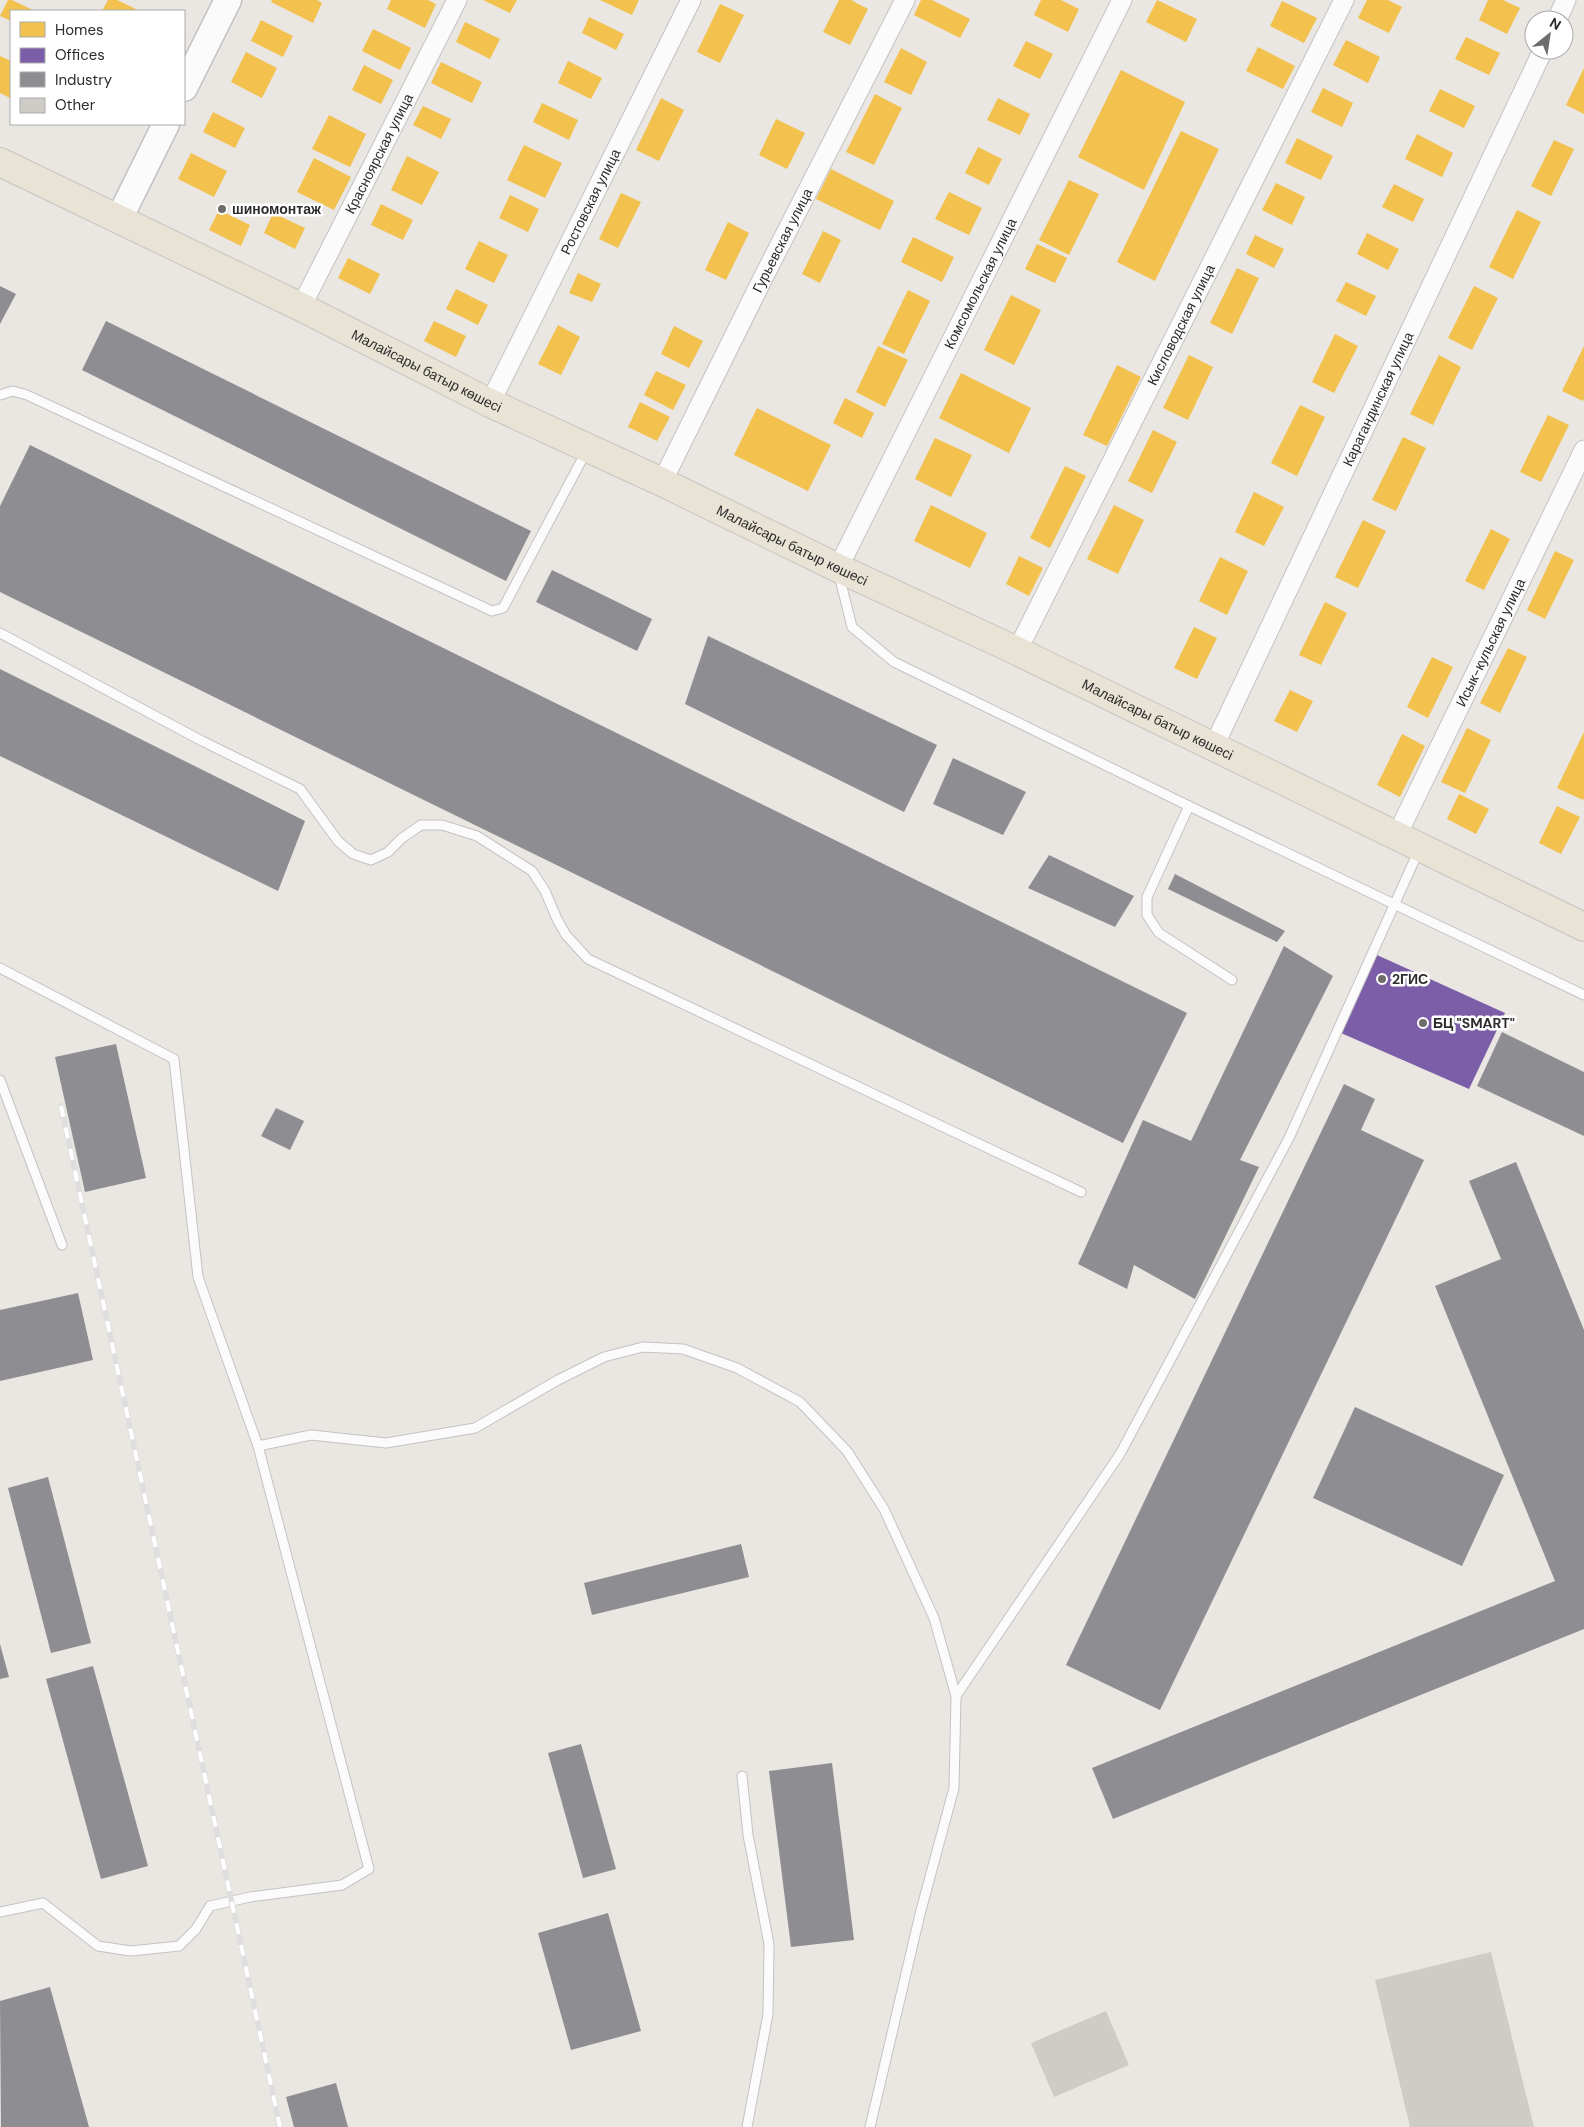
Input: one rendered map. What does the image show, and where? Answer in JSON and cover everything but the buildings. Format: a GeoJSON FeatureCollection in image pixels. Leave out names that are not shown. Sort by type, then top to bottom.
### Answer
{"type":"FeatureCollection","features":[{"type":"Feature","properties":{"kind":"main road","name":"Малайсары батыр көшесі"},"geometry":{"type":"LineString","coordinates":[[0,162],[301,307],[490,403],[662,482],[838,568],[1017,651],[1584,927]]}},
{"type":"Feature","properties":{"kind":"street"},"geometry":{"type":"LineString","coordinates":[[185,86],[228,0]]}},
{"type":"Feature","properties":{"kind":"street","name":"Красноярская улица"},"geometry":{"type":"LineString","coordinates":[[301,307],[458,0]]}},
{"type":"Feature","properties":{"kind":"street","name":"Ростовская улица"},"geometry":{"type":"LineString","coordinates":[[490,403],[691,0]]}},
{"type":"Feature","properties":{"kind":"street","name":"Гурьевская улица"},"geometry":{"type":"LineString","coordinates":[[662,482],[904,0]]}},
{"type":"Feature","properties":{"kind":"street","name":"Комсомольская улица"},"geometry":{"type":"LineString","coordinates":[[838,568],[1122,0]]}},
{"type":"Feature","properties":{"kind":"street","name":"Кисловодская улица"},"geometry":{"type":"LineString","coordinates":[[1017,651],[1344,0]]}},
{"type":"Feature","properties":{"kind":"street","name":"Карагандинская улица"},"geometry":{"type":"LineString","coordinates":[[1213,748],[1538,60]]}},
{"type":"Feature","properties":{"kind":"street"},"geometry":{"type":"LineString","coordinates":[[119,219],[166,125]]}},
{"type":"Feature","properties":{"kind":"street","name":"Исык-кульская улица"},"geometry":{"type":"LineString","coordinates":[[1409,841],[1584,450]]}},
{"type":"Feature","properties":{"kind":"lane"},"geometry":{"type":"LineString","coordinates":[[0,395],[13,391],[26,394],[492,611],[503,608],[588,448]]}},
{"type":"Feature","properties":{"kind":"lane"},"geometry":{"type":"LineString","coordinates":[[838,568],[852,627],[894,662],[1026,728],[1584,995]]}},
{"type":"Feature","properties":{"kind":"lane"},"geometry":{"type":"LineString","coordinates":[[0,632],[202,741],[300,790],[338,841],[354,854],[371,860],[388,852],[402,838],[421,825],[442,825],[477,836],[532,871],[545,891],[566,935],[588,959],[1081,1192]]}},
{"type":"Feature","properties":{"kind":"lane"},"geometry":{"type":"LineString","coordinates":[[1189,806],[1147,897],[1146,915],[1159,933],[1232,980]]}},
{"type":"Feature","properties":{"kind":"lane"},"geometry":{"type":"LineString","coordinates":[[956,1696],[1120,1454],[1289,1138],[1394,904],[1409,841]]}},
{"type":"Feature","properties":{"kind":"lane"},"geometry":{"type":"LineString","coordinates":[[0,968],[174,1059],[198,1277],[258,1446],[368,1869],[342,1885],[241,1898],[210,1906],[196,1929],[179,1946],[131,1951],[98,1946],[43,1903],[0,1912]]}},
{"type":"Feature","properties":{"kind":"lane"},"geometry":{"type":"LineString","coordinates":[[0,1080],[62,1245]]}},
{"type":"Feature","properties":{"kind":"lane"},"geometry":{"type":"LineString","coordinates":[[258,1446],[311,1436],[386,1443],[475,1428],[558,1380],[604,1357],[643,1347],[683,1349],[737,1368],[800,1402],[847,1451],[884,1509],[934,1618],[956,1696],[954,1788],[920,1914],[870,2127]]}},
{"type":"Feature","properties":{"kind":"lane"},"geometry":{"type":"LineString","coordinates":[[742,1776],[748,1836],[769,1944],[768,2014],[747,2127]]}},
{"type":"Feature","properties":{"kind":"railway"},"geometry":{"type":"LineString","coordinates":[[61,1106],[280,2127]]}},
{"type":"Feature","properties":{"kind":"place","name":"шиномонтаж"},"geometry":{"type":"Point","coordinates":[222,209]}},
{"type":"Feature","properties":{"kind":"place","name":"2ГИС"},"geometry":{"type":"Point","coordinates":[1382,979]}},
{"type":"Feature","properties":{"kind":"place","name":"БЦ \"SMART\""},"geometry":{"type":"Point","coordinates":[1423,1023]}}]}
